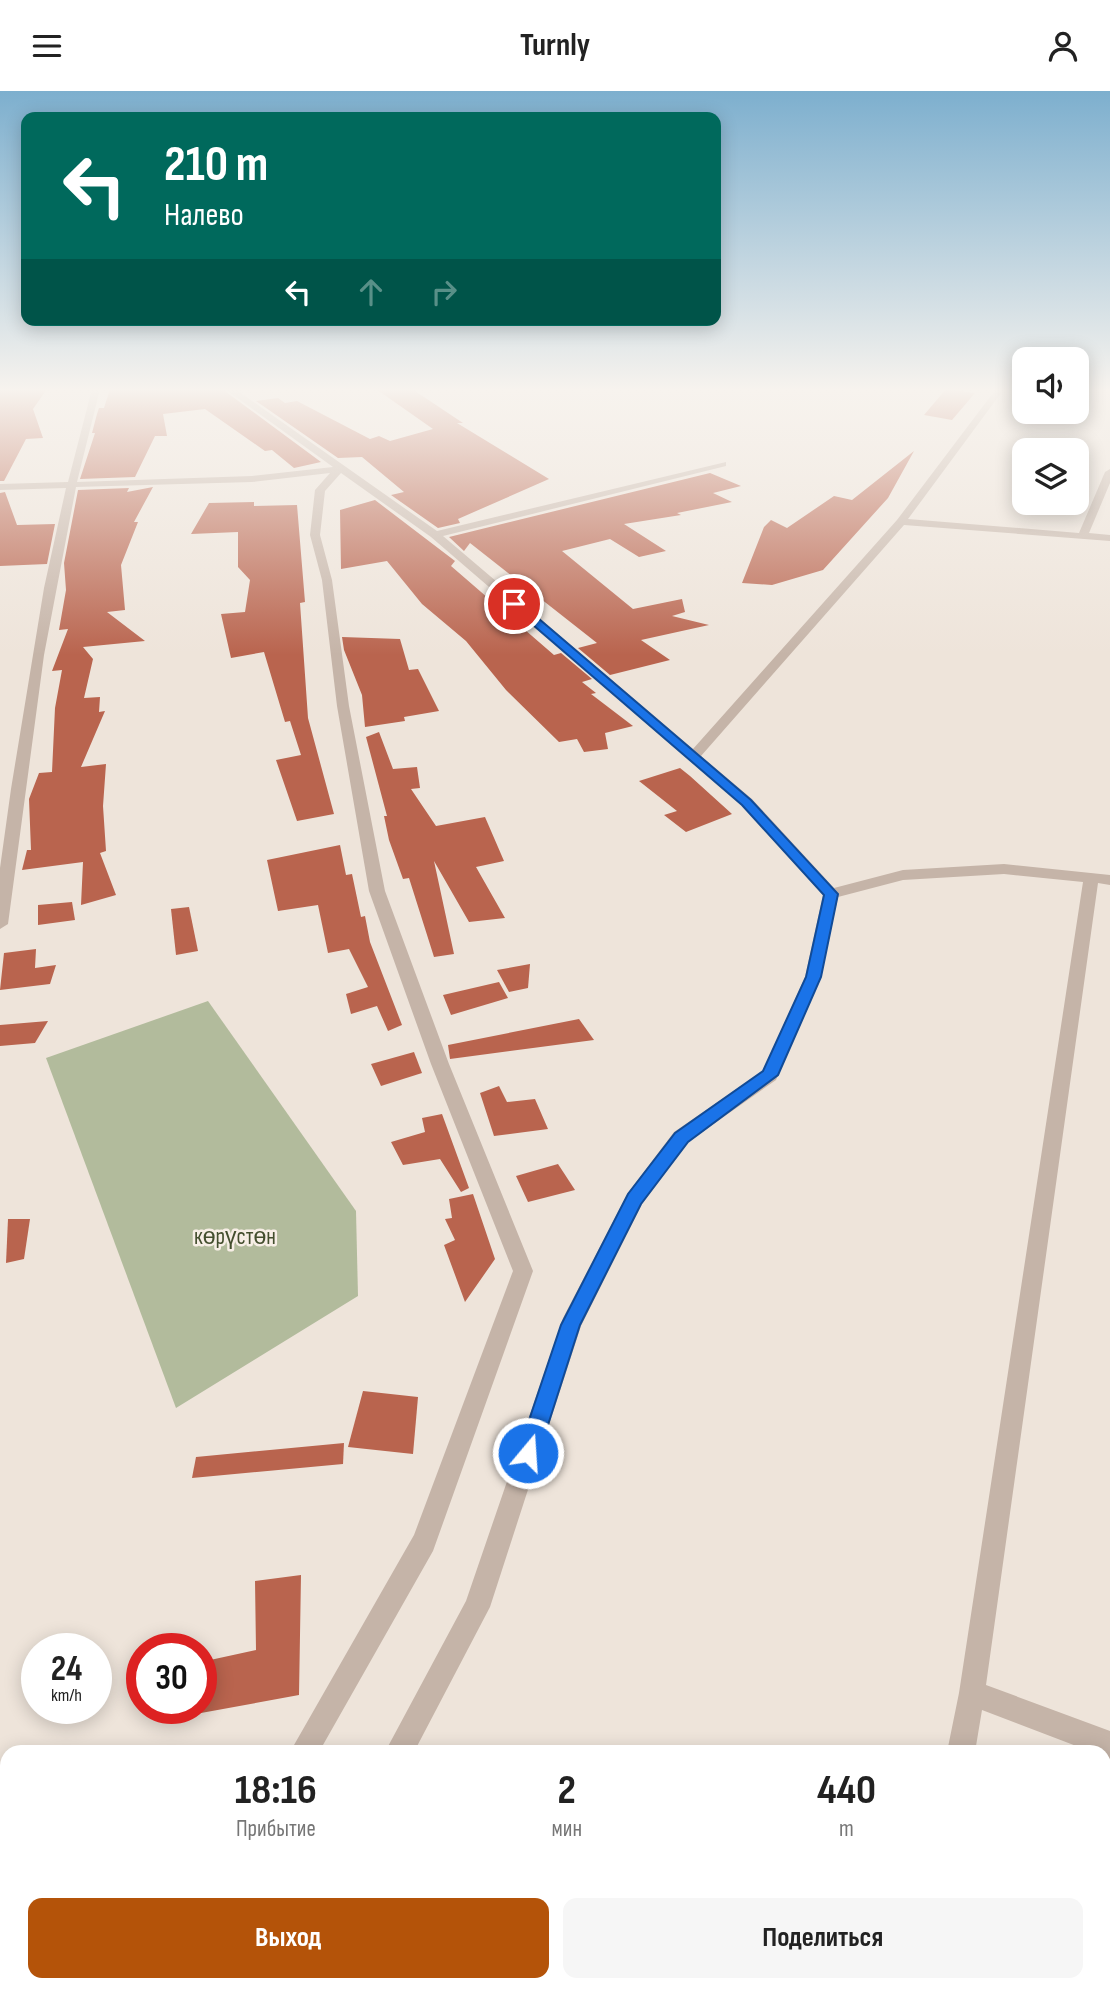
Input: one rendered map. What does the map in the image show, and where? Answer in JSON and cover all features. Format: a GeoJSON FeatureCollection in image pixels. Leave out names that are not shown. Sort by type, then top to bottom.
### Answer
{"type":"FeatureCollection","features":[{"type":"Feature","properties":{"kind":"street"},"geometry":{"type":"LineString","coordinates":[[0,924],[32,683],[72,478]]}},
{"type":"Feature","properties":{"kind":"street"},"geometry":{"type":"LineString","coordinates":[[0,487],[264,478]]}},
{"type":"Feature","properties":{"kind":"street"},"geometry":{"type":"LineString","coordinates":[[308,1745],[424,1542],[523,1271],[440,1064],[377,891],[343,706],[327,580],[315,535],[320,491],[332,478]]}},
{"type":"Feature","properties":{"kind":"street"},"geometry":{"type":"LineString","coordinates":[[352,478],[435,535],[747,803],[831,894]]}},
{"type":"Feature","properties":{"kind":"street"},"geometry":{"type":"LineString","coordinates":[[435,535],[668,478]]}},
{"type":"Feature","properties":{"kind":"street"},"geometry":{"type":"LineString","coordinates":[[693,757],[901,522],[934,478]]}},
{"type":"Feature","properties":{"kind":"street"},"geometry":{"type":"LineString","coordinates":[[1083,535],[1108,478]]}},
{"type":"Feature","properties":{"kind":"street"},"geometry":{"type":"LineString","coordinates":[[901,522],[1110,538]]}},
{"type":"Feature","properties":{"kind":"street"},"geometry":{"type":"LineString","coordinates":[[831,894],[916,874],[1004,869],[1101,879],[962,1745]]}},
{"type":"Feature","properties":{"kind":"street"},"geometry":{"type":"LineString","coordinates":[[403,1745],[477,1607],[571,1325],[635,1199],[681,1137],[770,1075],[813,977],[831,894]]}},
{"type":"Feature","properties":{"kind":"street"},"geometry":{"type":"LineString","coordinates":[[972,1693],[1110,1745]]}},
{"type":"Feature","properties":{"kind":"green space","name":"көрүстөн"},"geometry":{"type":"Polygon","coordinates":[[[208,1001],[356,1211],[358,1296],[176,1408],[46,1058],[208,1001]]]}},
{"type":"Feature","properties":{"kind":"building"},"geometry":{"type":"Polygon","coordinates":[[[387,478],[549,479],[458,519],[460,523],[438,528],[391,495],[404,492],[387,478]]]}},
{"type":"Feature","properties":{"kind":"building"},"geometry":{"type":"Polygon","coordinates":[[[691,478],[721,478],[741,486],[713,493],[732,502],[677,513],[681,515],[624,524],[666,551],[639,557],[610,539],[562,551],[633,609],[682,599],[685,612],[672,616],[709,625],[641,640],[670,660],[610,675],[578,648],[597,643],[470,543],[464,551],[449,537],[691,478]]]}},
{"type":"Feature","properties":{"kind":"building"},"geometry":{"type":"Polygon","coordinates":[[[880,478],[899,478],[888,498],[823,570],[772,585],[742,583],[764,527],[771,520],[787,528],[834,496],[852,500],[880,478]]]}},
{"type":"Feature","properties":{"kind":"building"},"geometry":{"type":"Polygon","coordinates":[[[153,487],[134,522],[138,522],[121,565],[125,610],[107,612],[145,641],[83,647],[93,659],[84,698],[100,697],[99,712],[105,711],[81,767],[106,764],[103,806],[106,851],[100,853],[116,895],[81,905],[83,862],[22,870],[27,850],[31,850],[29,799],[39,773],[52,772],[55,708],[62,670],[52,671],[68,629],[59,630],[66,590],[64,563],[78,490],[129,488],[127,492],[153,487]]]}},
{"type":"Feature","properties":{"kind":"building"},"geometry":{"type":"Polygon","coordinates":[[[5,492],[17,525],[55,524],[47,564],[0,566],[0,493],[5,492]]]}},
{"type":"Feature","properties":{"kind":"building"},"geometry":{"type":"Polygon","coordinates":[[[375,500],[455,561],[451,566],[554,655],[561,653],[592,679],[582,682],[596,693],[591,694],[633,726],[605,733],[608,749],[584,752],[577,739],[559,742],[506,690],[466,641],[422,604],[387,561],[341,569],[340,510],[375,500]]]}},
{"type":"Feature","properties":{"kind":"building"},"geometry":{"type":"Polygon","coordinates":[[[254,502],[254,506],[297,505],[305,602],[300,603],[308,718],[334,814],[297,821],[276,760],[301,755],[290,721],[285,722],[264,652],[231,658],[221,614],[245,612],[250,580],[238,567],[238,532],[191,534],[209,503],[254,502]]]}},
{"type":"Feature","properties":{"kind":"building"},"geometry":{"type":"Polygon","coordinates":[[[342,637],[400,639],[409,670],[418,669],[439,711],[404,717],[405,721],[365,727],[362,695],[344,650],[342,637]]]}},
{"type":"Feature","properties":{"kind":"building"},"geometry":{"type":"Polygon","coordinates":[[[379,732],[393,769],[417,767],[420,788],[411,789],[436,826],[485,817],[504,861],[476,867],[505,918],[469,922],[434,861],[454,954],[434,957],[409,878],[403,879],[389,840],[384,816],[387,816],[366,737],[379,732]]]}},
{"type":"Feature","properties":{"kind":"building"},"geometry":{"type":"Polygon","coordinates":[[[680,768],[732,814],[686,832],[664,815],[677,811],[639,781],[680,768]]]}},
{"type":"Feature","properties":{"kind":"building"},"geometry":{"type":"Polygon","coordinates":[[[340,845],[346,875],[352,874],[361,917],[365,916],[370,942],[402,1025],[388,1031],[377,1006],[351,1014],[346,994],[368,987],[349,949],[328,953],[318,905],[278,911],[267,860],[340,845]]]}},
{"type":"Feature","properties":{"kind":"building"},"geometry":{"type":"Polygon","coordinates":[[[72,902],[75,920],[38,925],[38,905],[72,902]]]}},
{"type":"Feature","properties":{"kind":"building"},"geometry":{"type":"Polygon","coordinates":[[[189,907],[198,951],[176,955],[171,909],[189,907]]]}},
{"type":"Feature","properties":{"kind":"building"},"geometry":{"type":"Polygon","coordinates":[[[36,949],[35,968],[56,965],[50,984],[0,990],[4,953],[36,949]]]}},
{"type":"Feature","properties":{"kind":"building"},"geometry":{"type":"Polygon","coordinates":[[[530,964],[528,988],[509,992],[497,970],[530,964]]]}},
{"type":"Feature","properties":{"kind":"building"},"geometry":{"type":"Polygon","coordinates":[[[499,982],[508,998],[451,1015],[443,995],[499,982]]]}},
{"type":"Feature","properties":{"kind":"building"},"geometry":{"type":"Polygon","coordinates":[[[579,1019],[594,1040],[450,1059],[448,1045],[579,1019]]]}},
{"type":"Feature","properties":{"kind":"building"},"geometry":{"type":"Polygon","coordinates":[[[48,1021],[35,1043],[0,1046],[0,1025],[48,1021]]]}},
{"type":"Feature","properties":{"kind":"building"},"geometry":{"type":"Polygon","coordinates":[[[414,1052],[422,1073],[381,1086],[371,1064],[414,1052]]]}},
{"type":"Feature","properties":{"kind":"building"},"geometry":{"type":"Polygon","coordinates":[[[499,1086],[507,1102],[535,1099],[548,1129],[494,1136],[480,1093],[499,1086]]]}},
{"type":"Feature","properties":{"kind":"building"},"geometry":{"type":"Polygon","coordinates":[[[442,1114],[469,1188],[461,1192],[440,1159],[403,1165],[391,1142],[425,1132],[422,1118],[442,1114]]]}},
{"type":"Feature","properties":{"kind":"building"},"geometry":{"type":"Polygon","coordinates":[[[558,1164],[575,1190],[528,1202],[516,1176],[558,1164]]]}},
{"type":"Feature","properties":{"kind":"building"},"geometry":{"type":"Polygon","coordinates":[[[473,1194],[495,1259],[465,1302],[444,1245],[455,1240],[445,1219],[452,1218],[449,1199],[473,1194]]]}},
{"type":"Feature","properties":{"kind":"building"},"geometry":{"type":"Polygon","coordinates":[[[8,1219],[30,1219],[24,1259],[6,1263],[8,1219]]]}},
{"type":"Feature","properties":{"kind":"building"},"geometry":{"type":"Polygon","coordinates":[[[363,1391],[418,1397],[413,1454],[348,1447],[363,1391]]]}},
{"type":"Feature","properties":{"kind":"building"},"geometry":{"type":"Polygon","coordinates":[[[344,1443],[343,1464],[192,1478],[196,1457],[344,1443]]]}},
{"type":"Feature","properties":{"kind":"building"},"geometry":{"type":"Polygon","coordinates":[[[301,1575],[299,1695],[217,1710],[217,1659],[256,1650],[255,1581],[301,1575]]]}},
{"type":"Feature","properties":{"kind":"route"},"geometry":{"type":"LineString","coordinates":[[514,604],[747,803],[831,894],[813,977],[770,1075],[681,1137],[635,1199],[571,1325],[528,1453]]}}]}
